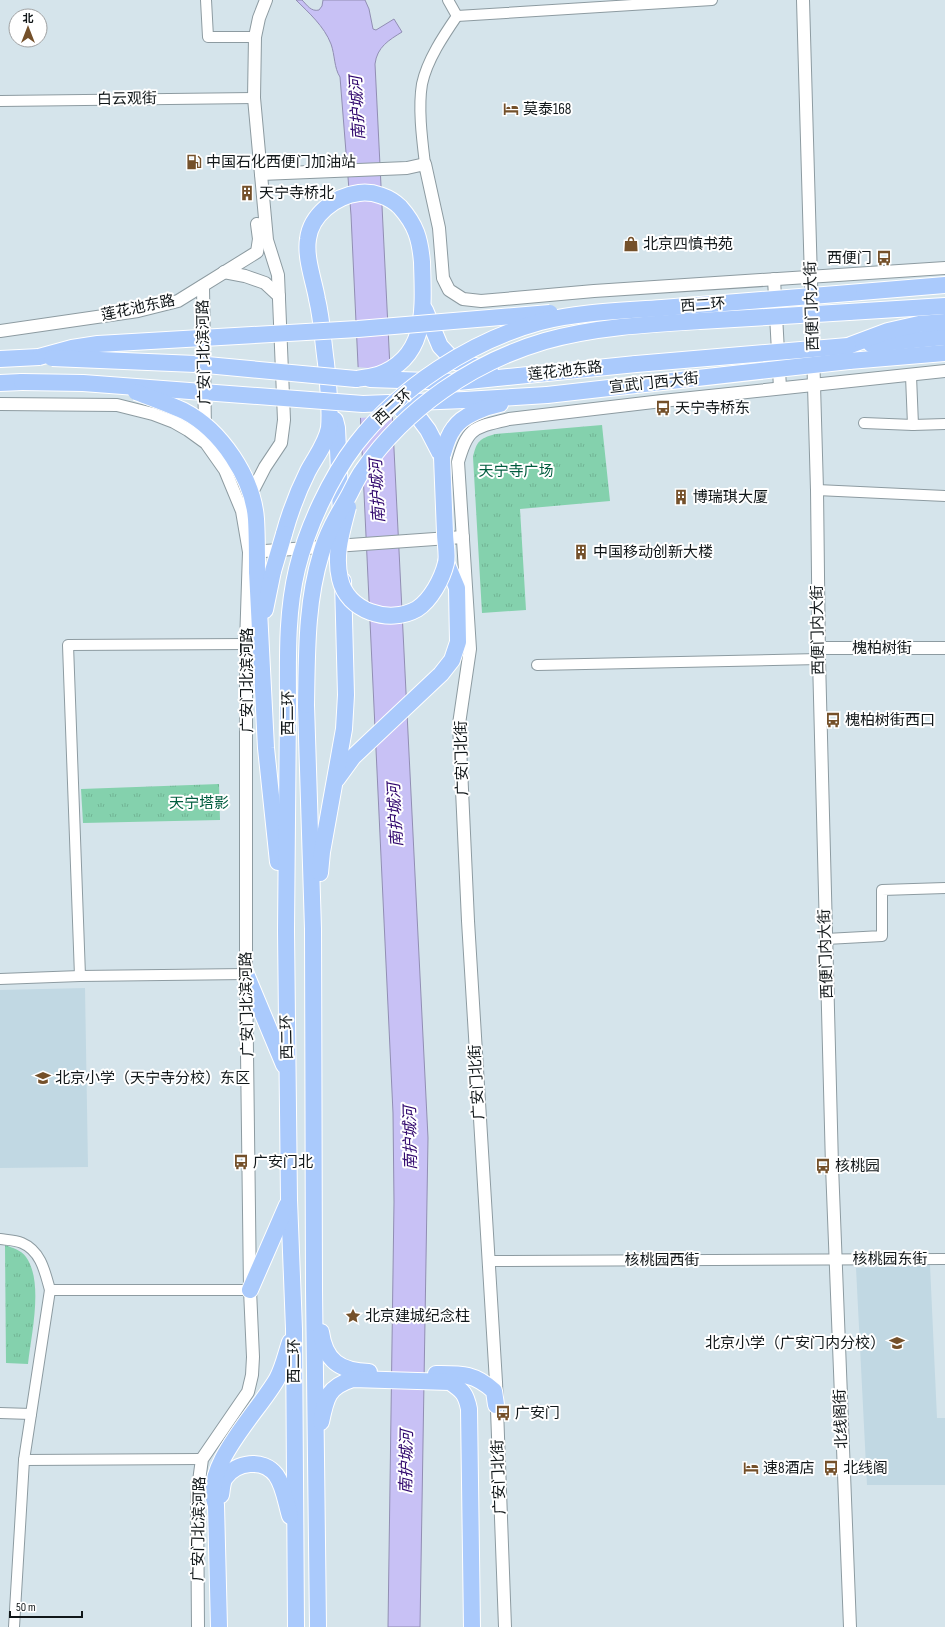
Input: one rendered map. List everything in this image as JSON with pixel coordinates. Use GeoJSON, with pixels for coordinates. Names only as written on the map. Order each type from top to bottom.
{"type":"FeatureCollection","features":[{"type":"Feature","properties":{"kind":"highway"},"geometry":{"type":"LineString","coordinates":[[260,633],[273,571],[291,510],[308,472],[326,440],[329,426],[328,387],[320,314],[308,257],[308,240],[312,225],[319,213],[332,203],[346,196],[359,192],[370,193],[388,198],[398,205],[407,215],[419,238],[427,332],[455,362],[488,369],[636,364]]}},
{"type":"Feature","properties":{"kind":"highway","name":"西二环"},"geometry":{"type":"LineString","coordinates":[[296,1627],[294,1329],[289,1200],[287,1073],[286,931],[288,634],[291,603],[297,570],[304,544],[316,514],[326,494],[355,446],[374,423],[391,406],[430,375],[458,356],[515,330],[542,322],[591,313],[945,285]]}},
{"type":"Feature","properties":{"kind":"highway","name":"西二环"},"geometry":{"type":"LineString","coordinates":[[318,1627],[314,1290],[313,929],[306,705],[307,633],[312,594],[321,554],[332,524],[362,471],[398,428],[430,400],[461,378],[497,359],[545,341],[585,332],[647,324],[945,306]]}},
{"type":"Feature","properties":{"kind":"highway"},"geometry":{"type":"LineString","coordinates":[[39,357],[72,348],[98,344],[358,329],[537,313],[591,313]]}},
{"type":"Feature","properties":{"kind":"highway"},"geometry":{"type":"LineString","coordinates":[[848,346],[900,328],[919,324],[945,322]]}},
{"type":"Feature","properties":{"kind":"highway"},"geometry":{"type":"LineString","coordinates":[[356,379],[378,375],[397,365],[406,358],[414,345],[427,332]]}},
{"type":"Feature","properties":{"kind":"highway"},"geometry":{"type":"LineString","coordinates":[[848,346],[945,337]]}},
{"type":"Feature","properties":{"kind":"highway","name":"莲花池东路"},"geometry":{"type":"LineString","coordinates":[[0,359],[39,357],[196,364],[356,379],[458,382],[636,364],[848,346]]}},
{"type":"Feature","properties":{"kind":"highway","name":"宣武门西大街"},"geometry":{"type":"LineString","coordinates":[[363,404],[547,395],[849,361],[945,353]]}},
{"type":"Feature","properties":{"kind":"highway"},"geometry":{"type":"LineString","coordinates":[[0,383],[84,383],[363,404],[395,409],[416,414],[428,430],[442,457]]}},
{"type":"Feature","properties":{"kind":"highway"},"geometry":{"type":"LineString","coordinates":[[124,386],[186,412],[214,432],[231,453],[248,484],[256,518],[257,571],[266,748],[286,931]]}},
{"type":"Feature","properties":{"kind":"highway"},"geometry":{"type":"LineString","coordinates":[[313,929],[322,852],[344,729],[346,695],[342,563],[346,542],[337,428],[328,387]]}},
{"type":"Feature","properties":{"kind":"highway"},"geometry":{"type":"LineString","coordinates":[[355,485],[338,545],[340,581],[345,593],[353,603],[365,611],[377,614],[404,614],[416,609],[426,601],[440,580],[446,562],[442,457],[448,438],[454,427],[488,406],[547,395]]}},
{"type":"Feature","properties":{"kind":"highway"},"geometry":{"type":"LineString","coordinates":[[334,782],[353,757],[440,674],[452,660],[458,642],[457,588],[446,562]]}},
{"type":"Feature","properties":{"kind":"highway"},"geometry":{"type":"LineString","coordinates":[[246,974],[287,1073]]}},
{"type":"Feature","properties":{"kind":"highway"},"geometry":{"type":"LineString","coordinates":[[250,1290],[289,1200]]}},
{"type":"Feature","properties":{"kind":"highway"},"geometry":{"type":"LineString","coordinates":[[314,1290],[321,1336],[326,1353],[332,1360],[346,1369],[374,1376]]}},
{"type":"Feature","properties":{"kind":"highway"},"geometry":{"type":"LineString","coordinates":[[219,1627],[216,1505],[213,1498],[212,1488],[215,1475],[232,1443],[277,1378],[294,1329]]}},
{"type":"Feature","properties":{"kind":"highway"},"geometry":{"type":"LineString","coordinates":[[317,1471],[318,1434],[324,1410],[330,1392],[340,1383],[353,1379],[374,1376],[475,1378],[485,1383],[494,1391],[496,1405]]}},
{"type":"Feature","properties":{"kind":"highway"},"geometry":{"type":"LineString","coordinates":[[452,1377],[467,1398],[469,1410],[479,1627]]}},
{"type":"Feature","properties":{"kind":"highway"},"geometry":{"type":"LineString","coordinates":[[216,1505],[221,1496],[224,1479],[235,1468],[245,1464],[256,1464],[267,1468],[275,1474],[283,1491],[296,1537]]}},
{"type":"Feature","properties":{"kind":"highway"},"geometry":{"type":"LineString","coordinates":[[472,1627],[474,1529]]}},
{"type":"Feature","properties":{"kind":"street"},"geometry":{"type":"LineString","coordinates":[[206,0],[208,37],[255,37]]}},
{"type":"Feature","properties":{"kind":"street"},"geometry":{"type":"LineString","coordinates":[[242,511],[265,467],[281,444],[284,420],[278,275],[267,240],[255,126],[255,37],[259,18],[266,0]]}},
{"type":"Feature","properties":{"kind":"street"},"geometry":{"type":"LineString","coordinates":[[448,0],[457,16]]}},
{"type":"Feature","properties":{"kind":"street"},"geometry":{"type":"LineString","coordinates":[[457,16],[712,0]]}},
{"type":"Feature","properties":{"kind":"street","name":"西便门内大街"},"geometry":{"type":"LineString","coordinates":[[803,0],[817,490],[818,653],[835,1260]]}},
{"type":"Feature","properties":{"kind":"street"},"geometry":{"type":"LineString","coordinates":[[457,16],[436,48],[422,84],[421,116],[425,164],[439,228],[444,278],[449,290],[463,299],[481,301],[673,286],[945,268]]}},
{"type":"Feature","properties":{"kind":"street","name":"白云观街"},"geometry":{"type":"LineString","coordinates":[[0,101],[254,98]]}},
{"type":"Feature","properties":{"kind":"street"},"geometry":{"type":"LineString","coordinates":[[261,174],[407,168],[425,164]]}},
{"type":"Feature","properties":{"kind":"street","name":"莲花池东路"},"geometry":{"type":"LineString","coordinates":[[0,331],[138,311],[178,301],[204,286],[257,252],[259,239],[256,186],[261,174]]}},
{"type":"Feature","properties":{"kind":"street"},"geometry":{"type":"LineString","coordinates":[[224,272],[245,276],[265,283],[279,296]]}},
{"type":"Feature","properties":{"kind":"street"},"geometry":{"type":"LineString","coordinates":[[774,279],[780,388]]}},
{"type":"Feature","properties":{"kind":"street","name":"广安门北滨河路"},"geometry":{"type":"LineString","coordinates":[[204,286],[206,443]]}},
{"type":"Feature","properties":{"kind":"street","name":"宣武门西大街"},"geometry":{"type":"LineString","coordinates":[[464,538],[458,462],[463,443],[471,431],[486,425],[509,419],[814,384],[911,376],[945,371]]}},
{"type":"Feature","properties":{"kind":"street"},"geometry":{"type":"LineString","coordinates":[[911,376],[913,424]]}},
{"type":"Feature","properties":{"kind":"street","name":"广安门北滨河路"},"geometry":{"type":"LineString","coordinates":[[0,404],[117,405],[153,414],[174,422],[188,430],[206,443],[225,470],[242,511],[249,552],[246,644],[246,974],[250,1290],[253,1357],[252,1375],[248,1392],[202,1459],[197,1496],[198,1627]]}},
{"type":"Feature","properties":{"kind":"street"},"geometry":{"type":"LineString","coordinates":[[864,423],[945,424]]}},
{"type":"Feature","properties":{"kind":"street"},"geometry":{"type":"LineString","coordinates":[[225,470],[244,474],[256,474],[265,467]]}},
{"type":"Feature","properties":{"kind":"street"},"geometry":{"type":"LineString","coordinates":[[817,490],[945,496]]}},
{"type":"Feature","properties":{"kind":"street"},"geometry":{"type":"LineString","coordinates":[[249,552],[346,542],[464,538]]}},
{"type":"Feature","properties":{"kind":"street","name":"广安门北街"},"geometry":{"type":"LineString","coordinates":[[464,538],[470,649],[459,724],[468,921],[496,1405],[505,1627]]}},
{"type":"Feature","properties":{"kind":"street"},"geometry":{"type":"LineString","coordinates":[[80,976],[68,645],[246,644]]}},
{"type":"Feature","properties":{"kind":"street","name":"槐柏树街"},"geometry":{"type":"LineString","coordinates":[[818,653],[945,648]]}},
{"type":"Feature","properties":{"kind":"street"},"geometry":{"type":"LineString","coordinates":[[537,665],[818,653]]}},
{"type":"Feature","properties":{"kind":"street"},"geometry":{"type":"LineString","coordinates":[[826,939],[882,936],[882,890],[945,888]]}},
{"type":"Feature","properties":{"kind":"street"},"geometry":{"type":"LineString","coordinates":[[0,979],[80,976],[246,974]]}},
{"type":"Feature","properties":{"kind":"street"},"geometry":{"type":"LineString","coordinates":[[0,1238],[21,1243],[34,1251],[45,1268],[50,1290],[24,1460],[14,1627]]}},
{"type":"Feature","properties":{"kind":"street","name":"核桃园东街"},"geometry":{"type":"LineString","coordinates":[[835,1260],[945,1259]]}},
{"type":"Feature","properties":{"kind":"street","name":"核桃园西街"},"geometry":{"type":"LineString","coordinates":[[488,1261],[835,1260]]}},
{"type":"Feature","properties":{"kind":"street","name":"北线阁街"},"geometry":{"type":"LineString","coordinates":[[835,1260],[850,1627]]}},
{"type":"Feature","properties":{"kind":"street"},"geometry":{"type":"LineString","coordinates":[[50,1290],[250,1290]]}},
{"type":"Feature","properties":{"kind":"street"},"geometry":{"type":"LineString","coordinates":[[0,1413],[31,1414]]}},
{"type":"Feature","properties":{"kind":"street"},"geometry":{"type":"LineString","coordinates":[[24,1460],[202,1459]]}},
{"type":"Feature","properties":{"kind":"shaded area","name":"北京小学（天宁寺分校）东区"},"geometry":{"type":"Polygon","coordinates":[[[85,988],[88,1167],[0,1168],[0,990],[85,988]]]}},
{"type":"Feature","properties":{"kind":"shaded area","name":"北京小学（广安门内分校）"},"geometry":{"type":"Polygon","coordinates":[[[930,1265],[937,1418],[945,1418],[945,1485],[867,1485],[856,1268],[930,1265]]]}},
{"type":"Feature","properties":{"kind":"green space","name":"天宁寺广场"},"geometry":{"type":"Polygon","coordinates":[[[602,425],[610,501],[520,509],[526,610],[482,613],[473,457],[476,447],[482,439],[495,434],[602,425]]]}},
{"type":"Feature","properties":{"kind":"green space","name":"天宁塔影"},"geometry":{"type":"Polygon","coordinates":[[[219,784],[220,820],[83,823],[81,789],[219,784]]]}},
{"type":"Feature","properties":{"kind":"green space"},"geometry":{"type":"Polygon","coordinates":[[[5,1245],[14,1248],[26,1257],[34,1280],[35,1309],[28,1364],[6,1363],[5,1245]]]}},
{"type":"Feature","properties":{"kind":"water","name":"南护城河"},"geometry":{"type":"Polygon","coordinates":[[[296,0],[302,0],[309,8],[319,10],[322,6],[323,0],[365,0],[369,9],[373,29],[376,30],[394,19],[402,32],[384,45],[378,53],[375,64],[428,1138],[420,1627],[388,1627],[394,1202],[393,1113],[351,215],[340,77],[328,37],[316,20],[296,0]]]}},
{"type":"Feature","properties":{"kind":"pier"},"geometry":{"type":"Polygon","coordinates":[[[356,367],[392,370],[394,416],[358,418],[356,367]]]}},
{"type":"Feature","properties":{"kind":"place","name":"莫泰168"},"geometry":{"type":"Point","coordinates":[511,109]}},
{"type":"Feature","properties":{"kind":"place","name":"中国石化西便门加油站"},"geometry":{"type":"Point","coordinates":[194,162]}},
{"type":"Feature","properties":{"kind":"place","name":"天宁寺桥北"},"geometry":{"type":"Point","coordinates":[247,193]}},
{"type":"Feature","properties":{"kind":"place","name":"北京四慎书苑"},"geometry":{"type":"Point","coordinates":[631,244]}},
{"type":"Feature","properties":{"kind":"place","name":"西便门"},"geometry":{"type":"Point","coordinates":[884,258]}},
{"type":"Feature","properties":{"kind":"place","name":"天宁寺桥东"},"geometry":{"type":"Point","coordinates":[663,408]}},
{"type":"Feature","properties":{"kind":"place","name":"博瑞琪大厦"},"geometry":{"type":"Point","coordinates":[681,497]}},
{"type":"Feature","properties":{"kind":"place","name":"中国移动创新大楼"},"geometry":{"type":"Point","coordinates":[581,552]}},
{"type":"Feature","properties":{"kind":"place","name":"槐柏树街西口"},"geometry":{"type":"Point","coordinates":[833,720]}},
{"type":"Feature","properties":{"kind":"place","name":"北京小学（天宁寺分校）东区"},"geometry":{"type":"Point","coordinates":[43,1078]}},
{"type":"Feature","properties":{"kind":"place","name":"广安门北"},"geometry":{"type":"Point","coordinates":[241,1162]}},
{"type":"Feature","properties":{"kind":"place","name":"核桃园"},"geometry":{"type":"Point","coordinates":[823,1166]}},
{"type":"Feature","properties":{"kind":"place","name":"北京建城纪念柱"},"geometry":{"type":"Point","coordinates":[353,1316]}},
{"type":"Feature","properties":{"kind":"place","name":"北京小学（广安门内分校）"},"geometry":{"type":"Point","coordinates":[897,1343]}},
{"type":"Feature","properties":{"kind":"place","name":"广安门"},"geometry":{"type":"Point","coordinates":[503,1413]}},
{"type":"Feature","properties":{"kind":"place","name":"速8酒店"},"geometry":{"type":"Point","coordinates":[751,1468]}},
{"type":"Feature","properties":{"kind":"place","name":"北线阁"},"geometry":{"type":"Point","coordinates":[831,1468]}}]}
